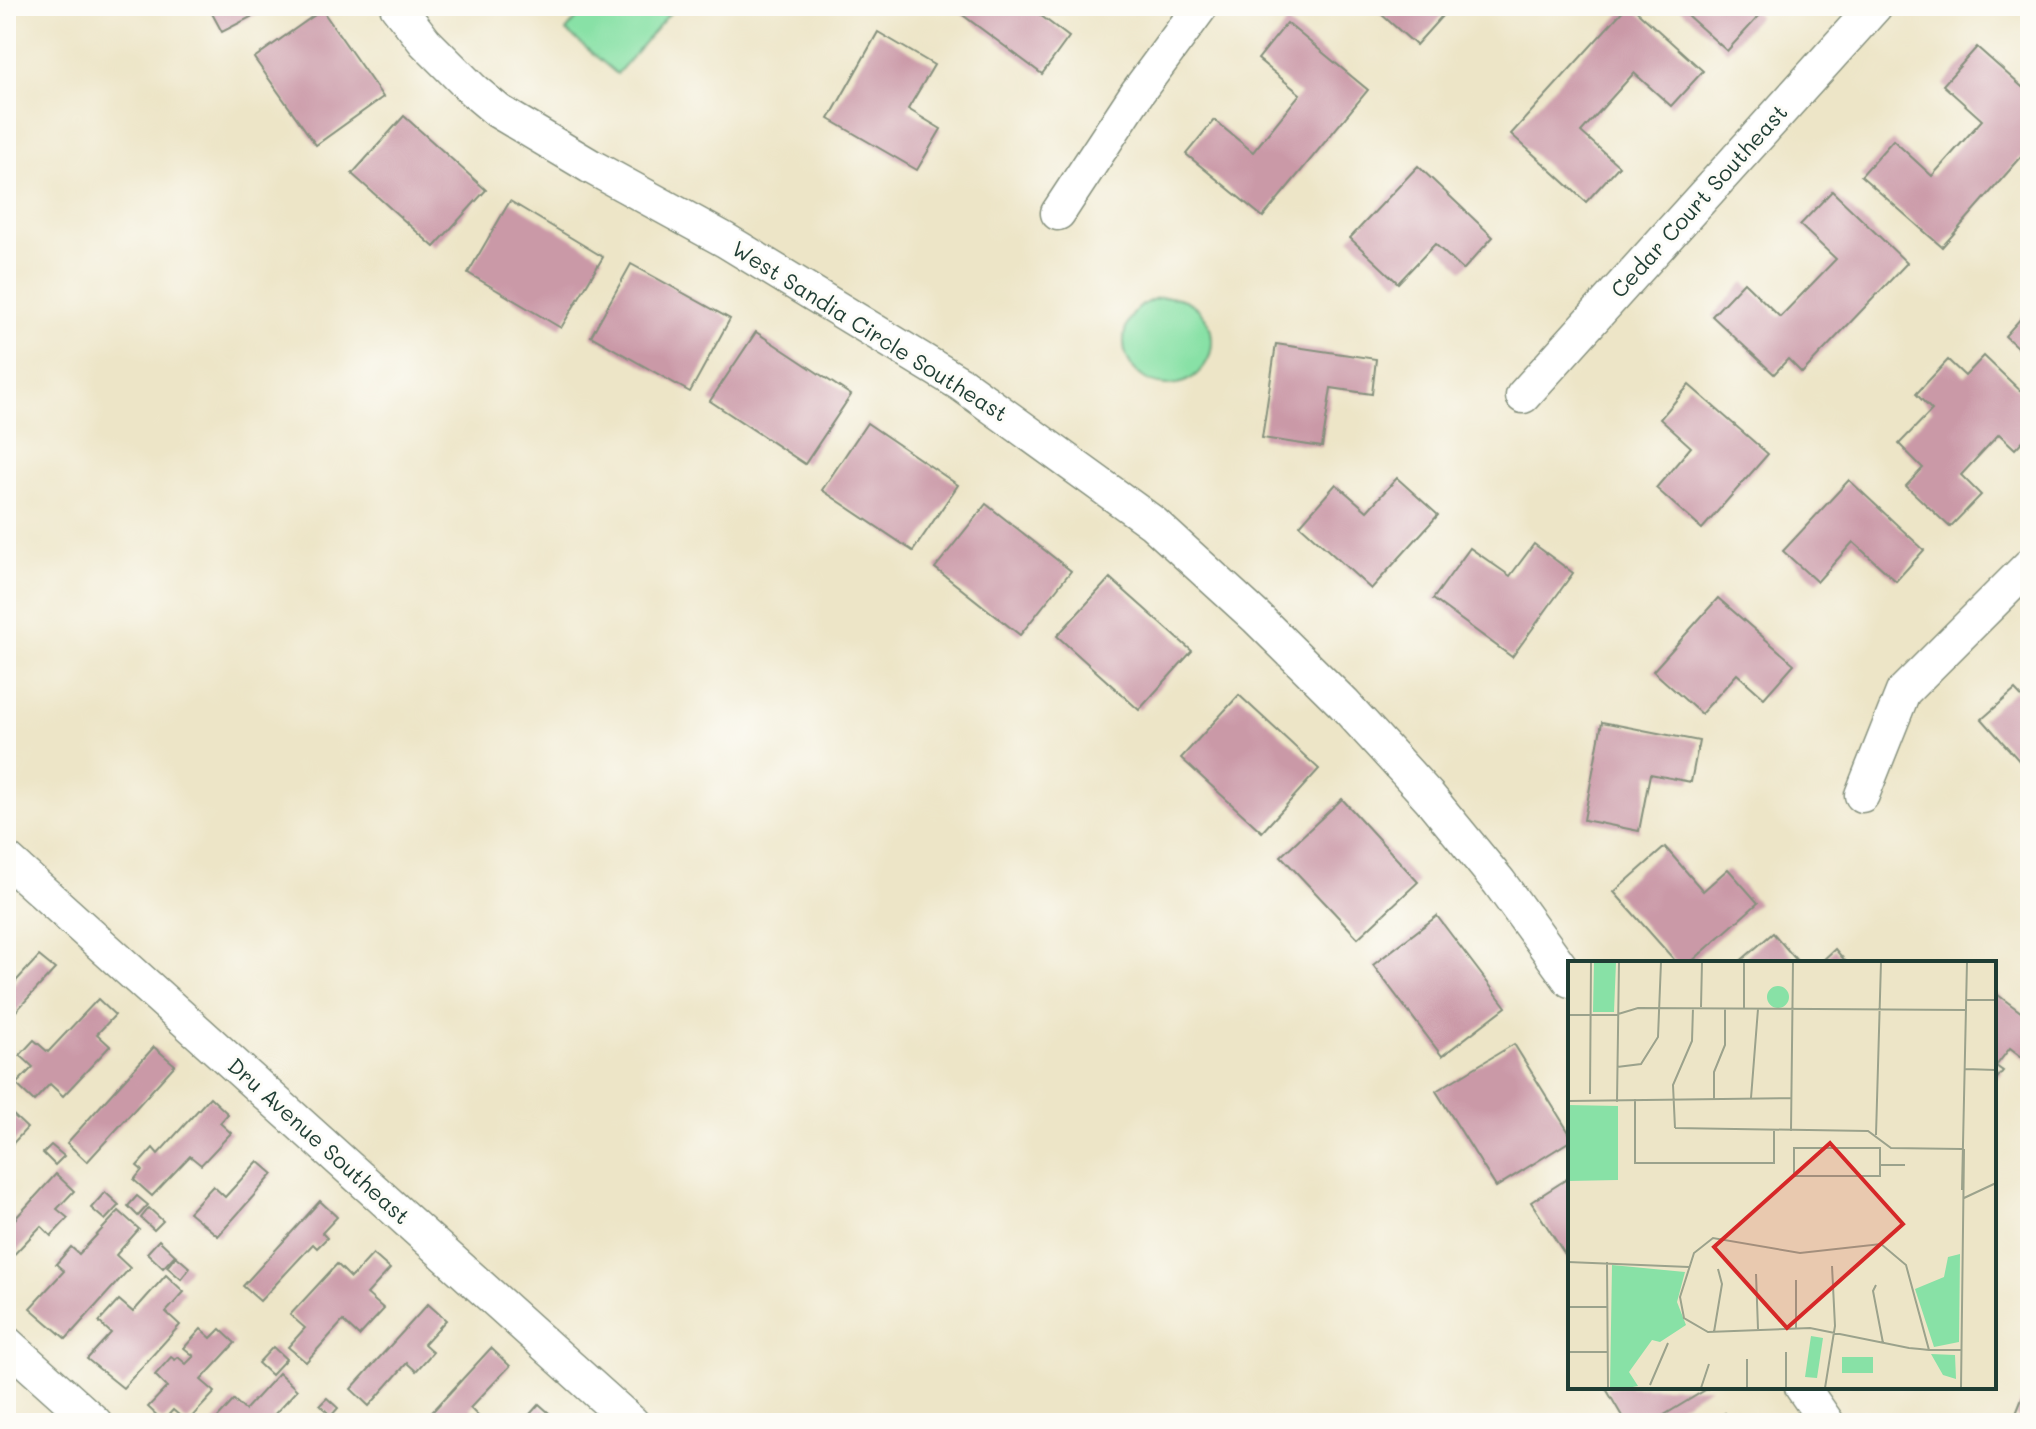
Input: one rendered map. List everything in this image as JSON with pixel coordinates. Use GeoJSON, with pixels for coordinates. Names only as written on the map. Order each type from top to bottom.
{"type":"FeatureCollection","features":[{"type":"Feature","properties":{"kind":"street","name":"West Sandia Circle Southeast"},"geometry":{"type":"LineString","coordinates":[[397,6],[425,42],[498,111],[725,240],[961,384],[1153,523],[1256,617],[1355,716],[1430,798],[1499,882],[1568,977]]}},
{"type":"Feature","properties":{"kind":"street"},"geometry":{"type":"LineString","coordinates":[[1058,213],[1137,93],[1201,6]]}},
{"type":"Feature","properties":{"kind":"street","name":"Cedar Court Southeast"},"geometry":{"type":"LineString","coordinates":[[1523,396],[1875,6]]}},
{"type":"Feature","properties":{"kind":"street"},"geometry":{"type":"LineString","coordinates":[[1862,795],[1903,692],[2030,565]]}},
{"type":"Feature","properties":{"kind":"street","name":"Dru Avenue Southeast"},"geometry":{"type":"LineString","coordinates":[[6,859],[632,1423]]}},
{"type":"Feature","properties":{"kind":"street"},"geometry":{"type":"LineString","coordinates":[[6,1343],[95,1423]]}},
{"type":"Feature","properties":{"kind":"street"},"geometry":{"type":"LineString","coordinates":[[1803,1389],[1827,1423]]}},
{"type":"Feature","properties":{"kind":"green space"},"geometry":{"type":"Polygon","coordinates":[[[587,6],[676,6],[617,74],[566,31],[587,6]]]}},
{"type":"Feature","properties":{"kind":"green space"},"geometry":{"type":"Polygon","coordinates":[[[1168,297],[1185,300],[1199,310],[1209,324],[1212,341],[1209,358],[1199,372],[1185,382],[1168,385],[1151,382],[1137,372],[1127,358],[1124,341],[1127,324],[1137,310],[1151,300],[1168,297]]]}},
{"type":"Feature","properties":{"kind":"building"},"geometry":{"type":"Polygon","coordinates":[[[208,6],[272,6],[222,32],[208,6]]]}},
{"type":"Feature","properties":{"kind":"building"},"geometry":{"type":"Polygon","coordinates":[[[959,6],[1028,6],[1069,37],[1042,74],[956,10],[959,6]]]}},
{"type":"Feature","properties":{"kind":"building"},"geometry":{"type":"Polygon","coordinates":[[[1372,6],[1451,6],[1416,45],[1372,6]]]}},
{"type":"Feature","properties":{"kind":"building"},"geometry":{"type":"Polygon","coordinates":[[[1627,6],[1631,6],[1703,71],[1671,106],[1634,73],[1581,132],[1619,166],[1586,202],[1511,134],[1627,6]]]}},
{"type":"Feature","properties":{"kind":"building"},"geometry":{"type":"Polygon","coordinates":[[[1677,6],[1748,6],[1759,16],[1727,51],[1677,6]]]}},
{"type":"Feature","properties":{"kind":"building"},"geometry":{"type":"Polygon","coordinates":[[[322,10],[383,97],[316,145],[254,58],[322,10]]]}},
{"type":"Feature","properties":{"kind":"building"},"geometry":{"type":"Polygon","coordinates":[[[1287,23],[1368,90],[1263,217],[1186,154],[1214,120],[1253,152],[1300,94],[1258,59],[1287,23]]]}},
{"type":"Feature","properties":{"kind":"building"},"geometry":{"type":"Polygon","coordinates":[[[878,32],[934,65],[908,109],[941,129],[917,170],[829,119],[878,32]]]}},
{"type":"Feature","properties":{"kind":"building"},"geometry":{"type":"Polygon","coordinates":[[[1977,47],[2030,94],[2030,147],[1942,247],[1861,176],[1893,140],[1932,176],[1982,120],[1943,85],[1977,47]]]}},
{"type":"Feature","properties":{"kind":"building"},"geometry":{"type":"Polygon","coordinates":[[[404,116],[486,190],[434,247],[352,174],[404,116]]]}},
{"type":"Feature","properties":{"kind":"building"},"geometry":{"type":"Polygon","coordinates":[[[1418,166],[1493,237],[1463,270],[1435,244],[1398,283],[1350,238],[1418,166]]]}},
{"type":"Feature","properties":{"kind":"building"},"geometry":{"type":"Polygon","coordinates":[[[1832,191],[1907,263],[1802,373],[1788,359],[1774,374],[1712,316],[1744,282],[1780,317],[1836,259],[1800,225],[1832,191]]]}},
{"type":"Feature","properties":{"kind":"building"},"geometry":{"type":"Polygon","coordinates":[[[510,201],[603,257],[561,328],[468,273],[510,201]]]}},
{"type":"Feature","properties":{"kind":"building"},"geometry":{"type":"Polygon","coordinates":[[[631,264],[730,319],[690,392],[591,336],[631,264]]]}},
{"type":"Feature","properties":{"kind":"building"},"geometry":{"type":"Polygon","coordinates":[[[2030,308],[2030,359],[2005,336],[2030,308]]]}},
{"type":"Feature","properties":{"kind":"building"},"geometry":{"type":"Polygon","coordinates":[[[756,332],[851,395],[805,464],[710,401],[756,332]]]}},
{"type":"Feature","properties":{"kind":"building"},"geometry":{"type":"Polygon","coordinates":[[[1276,344],[1376,359],[1372,394],[1331,388],[1322,447],[1262,438],[1276,344]]]}},
{"type":"Feature","properties":{"kind":"building"},"geometry":{"type":"Polygon","coordinates":[[[1984,356],[2030,400],[2030,433],[2015,449],[1999,434],[1961,475],[1981,495],[1950,527],[1906,486],[1923,468],[1899,444],[1932,410],[1916,394],[1948,360],[1965,376],[1984,356]]]}},
{"type":"Feature","properties":{"kind":"building"},"geometry":{"type":"Polygon","coordinates":[[[1689,385],[1768,454],[1702,529],[1656,488],[1691,447],[1660,419],[1689,385]]]}},
{"type":"Feature","properties":{"kind":"building"},"geometry":{"type":"Polygon","coordinates":[[[867,423],[958,485],[913,551],[822,490],[867,423]]]}},
{"type":"Feature","properties":{"kind":"building"},"geometry":{"type":"Polygon","coordinates":[[[1397,478],[1438,515],[1371,589],[1300,525],[1336,484],[1367,511],[1397,478]]]}},
{"type":"Feature","properties":{"kind":"building"},"geometry":{"type":"Polygon","coordinates":[[[1849,480],[1924,550],[1896,581],[1853,542],[1817,582],[1783,551],[1849,480]]]}},
{"type":"Feature","properties":{"kind":"building"},"geometry":{"type":"Polygon","coordinates":[[[986,504],[1071,571],[1020,635],[935,568],[986,504]]]}},
{"type":"Feature","properties":{"kind":"building"},"geometry":{"type":"Polygon","coordinates":[[[1534,544],[1573,573],[1512,657],[1433,599],[1470,548],[1510,576],[1534,544]]]}},
{"type":"Feature","properties":{"kind":"building"},"geometry":{"type":"Polygon","coordinates":[[[1110,578],[1192,651],[1139,710],[1057,636],[1110,578]]]}},
{"type":"Feature","properties":{"kind":"building"},"geometry":{"type":"Polygon","coordinates":[[[1718,598],[1794,664],[1764,698],[1737,674],[1701,714],[1653,671],[1718,598]]]}},
{"type":"Feature","properties":{"kind":"building"},"geometry":{"type":"Polygon","coordinates":[[[2015,690],[2030,706],[2030,773],[1982,719],[2015,690]]]}},
{"type":"Feature","properties":{"kind":"building"},"geometry":{"type":"Polygon","coordinates":[[[1239,695],[1319,769],[1262,832],[1181,758],[1239,695]]]}},
{"type":"Feature","properties":{"kind":"building"},"geometry":{"type":"Polygon","coordinates":[[[1602,722],[1699,741],[1691,782],[1650,774],[1639,831],[1584,820],[1602,722]]]}},
{"type":"Feature","properties":{"kind":"building"},"geometry":{"type":"Polygon","coordinates":[[[1342,799],[1418,882],[1358,938],[1281,856],[1342,799]]]}},
{"type":"Feature","properties":{"kind":"building"},"geometry":{"type":"Polygon","coordinates":[[[1665,847],[1703,891],[1728,869],[1758,903],[1692,961],[1675,961],[1614,892],[1665,847]]]}},
{"type":"Feature","properties":{"kind":"building"},"geometry":{"type":"Polygon","coordinates":[[[1437,916],[1506,1007],[1442,1056],[1373,965],[1437,916]]]}},
{"type":"Feature","properties":{"kind":"building"},"geometry":{"type":"Polygon","coordinates":[[[1773,933],[1797,961],[1740,961],[1773,933]]]}},
{"type":"Feature","properties":{"kind":"building"},"geometry":{"type":"Polygon","coordinates":[[[1835,949],[1845,961],[1822,961],[1835,949]]]}},
{"type":"Feature","properties":{"kind":"building"},"geometry":{"type":"Polygon","coordinates":[[[39,956],[55,969],[6,1022],[6,992],[39,956]]]}},
{"type":"Feature","properties":{"kind":"building"},"geometry":{"type":"Polygon","coordinates":[[[1996,994],[2030,1019],[2030,1063],[2010,1048],[1996,1066],[1996,994]]]}},
{"type":"Feature","properties":{"kind":"building"},"geometry":{"type":"Polygon","coordinates":[[[98,999],[115,1015],[97,1034],[110,1046],[63,1096],[50,1084],[34,1101],[16,1084],[33,1067],[20,1055],[34,1040],[48,1052],[98,999]]]}},
{"type":"Feature","properties":{"kind":"building"},"geometry":{"type":"Polygon","coordinates":[[[1514,1044],[1568,1131],[1568,1142],[1496,1187],[1436,1091],[1514,1044]]]}},
{"type":"Feature","properties":{"kind":"building"},"geometry":{"type":"Polygon","coordinates":[[[154,1047],[175,1065],[87,1162],[67,1143],[154,1047]]]}},
{"type":"Feature","properties":{"kind":"building"},"geometry":{"type":"Polygon","coordinates":[[[1996,1066],[2003,1071],[1996,1080],[1996,1066]]]}},
{"type":"Feature","properties":{"kind":"building"},"geometry":{"type":"Polygon","coordinates":[[[210,1097],[228,1114],[220,1123],[231,1133],[201,1165],[190,1156],[152,1196],[134,1180],[142,1170],[137,1166],[153,1148],[158,1154],[210,1097]]]}},
{"type":"Feature","properties":{"kind":"building"},"geometry":{"type":"Polygon","coordinates":[[[9,1111],[27,1128],[6,1151],[6,1114],[9,1111]]]}},
{"type":"Feature","properties":{"kind":"building"},"geometry":{"type":"Polygon","coordinates":[[[51,1145],[64,1156],[55,1165],[43,1153],[51,1145]]]}},
{"type":"Feature","properties":{"kind":"building"},"geometry":{"type":"Polygon","coordinates":[[[258,1161],[273,1174],[218,1236],[189,1212],[213,1186],[225,1197],[258,1161]]]}},
{"type":"Feature","properties":{"kind":"building"},"geometry":{"type":"Polygon","coordinates":[[[56,1174],[74,1191],[57,1209],[68,1218],[51,1236],[41,1226],[6,1263],[6,1213],[14,1220],[56,1174]]]}},
{"type":"Feature","properties":{"kind":"building"},"geometry":{"type":"Polygon","coordinates":[[[1568,1178],[1568,1259],[1531,1202],[1568,1178]]]}},
{"type":"Feature","properties":{"kind":"building"},"geometry":{"type":"Polygon","coordinates":[[[105,1192],[119,1205],[105,1220],[91,1208],[105,1192]]]}},
{"type":"Feature","properties":{"kind":"building"},"geometry":{"type":"Polygon","coordinates":[[[137,1196],[148,1205],[138,1216],[128,1206],[137,1196]]]}},
{"type":"Feature","properties":{"kind":"building"},"geometry":{"type":"Polygon","coordinates":[[[320,1201],[337,1217],[322,1233],[327,1238],[317,1248],[313,1244],[260,1301],[243,1286],[320,1201]]]}},
{"type":"Feature","properties":{"kind":"building"},"geometry":{"type":"Polygon","coordinates":[[[149,1208],[163,1221],[154,1230],[141,1218],[149,1208]]]}},
{"type":"Feature","properties":{"kind":"building"},"geometry":{"type":"Polygon","coordinates":[[[119,1211],[139,1229],[116,1255],[130,1268],[66,1339],[30,1308],[64,1271],[56,1264],[71,1247],[79,1254],[119,1211]]]}},
{"type":"Feature","properties":{"kind":"building"},"geometry":{"type":"Polygon","coordinates":[[[159,1240],[175,1255],[163,1268],[147,1253],[159,1240]]]}},
{"type":"Feature","properties":{"kind":"building"},"geometry":{"type":"Polygon","coordinates":[[[373,1254],[390,1269],[367,1294],[384,1309],[359,1336],[343,1321],[306,1362],[288,1347],[305,1328],[290,1315],[337,1264],[351,1278],[373,1254]]]}},
{"type":"Feature","properties":{"kind":"building"},"geometry":{"type":"Polygon","coordinates":[[[176,1256],[190,1268],[181,1279],[167,1267],[176,1256]]]}},
{"type":"Feature","properties":{"kind":"building"},"geometry":{"type":"Polygon","coordinates":[[[166,1275],[184,1292],[166,1312],[180,1325],[123,1388],[87,1359],[111,1333],[99,1322],[119,1300],[133,1312],[166,1275]]]}},
{"type":"Feature","properties":{"kind":"building"},"geometry":{"type":"Polygon","coordinates":[[[428,1304],[446,1320],[424,1344],[433,1352],[416,1371],[407,1363],[369,1406],[351,1389],[428,1304]]]}},
{"type":"Feature","properties":{"kind":"building"},"geometry":{"type":"Polygon","coordinates":[[[201,1329],[211,1338],[220,1329],[235,1343],[201,1380],[215,1392],[187,1422],[173,1410],[163,1421],[148,1407],[167,1387],[155,1375],[171,1357],[175,1360],[178,1357],[186,1364],[194,1356],[184,1348],[201,1329]]]}},
{"type":"Feature","properties":{"kind":"building"},"geometry":{"type":"Polygon","coordinates":[[[273,1347],[286,1359],[271,1375],[258,1363],[273,1347]]]}},
{"type":"Feature","properties":{"kind":"building"},"geometry":{"type":"Polygon","coordinates":[[[491,1348],[510,1366],[470,1408],[482,1420],[479,1423],[422,1423],[491,1348]]]}},
{"type":"Feature","properties":{"kind":"building"},"geometry":{"type":"Polygon","coordinates":[[[279,1373],[297,1390],[272,1417],[279,1423],[213,1423],[234,1400],[245,1410],[279,1373]]]}},
{"type":"Feature","properties":{"kind":"building"},"geometry":{"type":"Polygon","coordinates":[[[2030,1379],[2030,1423],[2015,1416],[2030,1379]]]}},
{"type":"Feature","properties":{"kind":"building"},"geometry":{"type":"Polygon","coordinates":[[[1606,1389],[1707,1389],[1651,1423],[1626,1423],[1606,1389]]]}},
{"type":"Feature","properties":{"kind":"building"},"geometry":{"type":"Polygon","coordinates":[[[327,1398],[338,1408],[331,1416],[320,1405],[327,1398]]]}},
{"type":"Feature","properties":{"kind":"building"},"geometry":{"type":"Polygon","coordinates":[[[539,1404],[558,1421],[522,1423],[539,1404]]]}},
{"type":"Feature","properties":{"kind":"building"},"geometry":{"type":"Polygon","coordinates":[[[1725,1413],[1733,1423],[1712,1423],[1725,1413]]]}}]}
